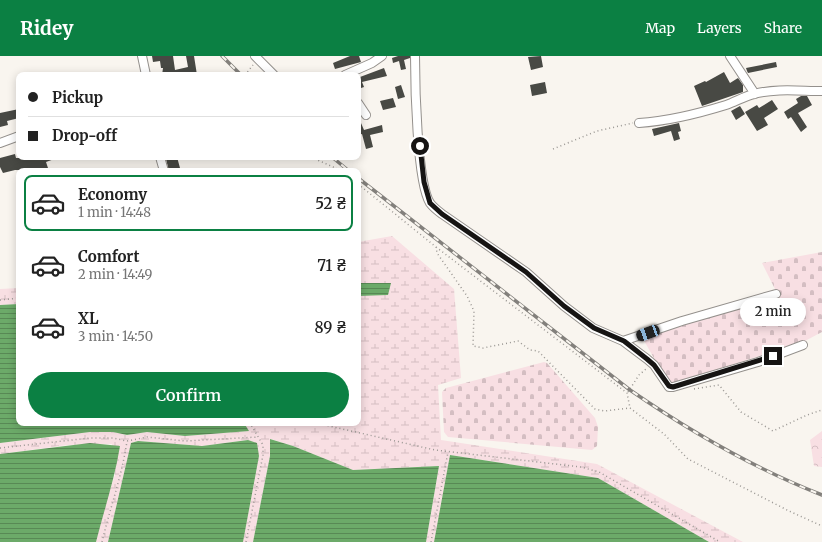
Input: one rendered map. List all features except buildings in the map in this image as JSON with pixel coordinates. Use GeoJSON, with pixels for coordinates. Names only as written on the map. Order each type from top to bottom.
{"type":"FeatureCollection","features":[{"type":"Feature","properties":{"kind":"street"},"geometry":{"type":"LineString","coordinates":[[142,56],[145,72]]}},
{"type":"Feature","properties":{"kind":"street"},"geometry":{"type":"LineString","coordinates":[[352,72],[372,63],[382,56]]}},
{"type":"Feature","properties":{"kind":"street"},"geometry":{"type":"LineString","coordinates":[[415,56],[418,134],[424,182],[430,203],[453,222],[526,272],[564,306],[588,323],[624,341],[652,363],[669,386],[682,384],[758,362],[803,345]]}},
{"type":"Feature","properties":{"kind":"street"},"geometry":{"type":"LineString","coordinates":[[730,56],[755,94]]}},
{"type":"Feature","properties":{"kind":"street"},"geometry":{"type":"LineString","coordinates":[[255,59],[270,72]]}},
{"type":"Feature","properties":{"kind":"street"},"geometry":{"type":"LineString","coordinates":[[639,123],[664,121],[682,117],[755,94],[779,91],[822,91]]}},
{"type":"Feature","properties":{"kind":"street"},"geometry":{"type":"LineString","coordinates":[[361,108],[366,115]]}},
{"type":"Feature","properties":{"kind":"street"},"geometry":{"type":"LineString","coordinates":[[0,143],[16,137]]}},
{"type":"Feature","properties":{"kind":"street"},"geometry":{"type":"LineString","coordinates":[[624,341],[682,321],[776,294]]}},
{"type":"Feature","properties":{"kind":"path"},"geometry":{"type":"LineString","coordinates":[[247,72],[255,59]]}},
{"type":"Feature","properties":{"kind":"path"},"geometry":{"type":"LineString","coordinates":[[553,148],[597,131],[639,123]]}},
{"type":"Feature","properties":{"kind":"path"},"geometry":{"type":"LineString","coordinates":[[318,160],[335,168]]}},
{"type":"Feature","properties":{"kind":"path"},"geometry":{"type":"LineString","coordinates":[[361,186],[436,247],[627,393],[630,408],[664,434],[688,459],[789,511],[822,526]]}},
{"type":"Feature","properties":{"kind":"path"},"geometry":{"type":"LineString","coordinates":[[436,247],[441,259],[467,296],[474,311],[473,346],[483,348],[518,342],[530,350],[538,351],[595,409],[604,411],[630,408]]}},
{"type":"Feature","properties":{"kind":"path"},"geometry":{"type":"LineString","coordinates":[[0,300],[16,298]]}},
{"type":"Feature","properties":{"kind":"path"},"geometry":{"type":"LineString","coordinates":[[627,393],[638,375],[652,363]]}},
{"type":"Feature","properties":{"kind":"path"},"geometry":{"type":"LineString","coordinates":[[682,384],[691,390],[719,385],[741,412],[773,431],[807,415],[822,410]]}},
{"type":"Feature","properties":{"kind":"path"},"geometry":{"type":"LineString","coordinates":[[246,542],[263,455],[262,445],[252,426]]}},
{"type":"Feature","properties":{"kind":"path"},"geometry":{"type":"LineString","coordinates":[[329,426],[435,450],[581,467],[599,472],[720,542]]}},
{"type":"Feature","properties":{"kind":"path"},"geometry":{"type":"LineString","coordinates":[[0,448],[90,438],[113,438],[127,441],[147,437],[185,441],[258,436]]}},
{"type":"Feature","properties":{"kind":"path"},"geometry":{"type":"LineString","coordinates":[[102,542],[110,507],[121,477],[127,441]]}},
{"type":"Feature","properties":{"kind":"path"},"geometry":{"type":"LineString","coordinates":[[431,542],[448,451]]}},
{"type":"Feature","properties":{"kind":"green space"},"geometry":{"type":"Polygon","coordinates":[[[392,236],[454,289],[461,378],[438,385],[441,440],[597,464],[743,542],[709,542],[598,478],[450,455],[434,542],[426,542],[439,466],[353,470],[293,446],[271,439],[270,456],[253,542],[243,542],[259,456],[248,440],[202,446],[138,441],[131,443],[108,542],[96,542],[104,506],[115,475],[112,444],[68,445],[0,454],[0,443],[90,432],[113,432],[127,435],[147,432],[185,436],[248,431],[246,426],[361,426],[361,241],[392,236]]]}},
{"type":"Feature","properties":{"kind":"green space"},"geometry":{"type":"Polygon","coordinates":[[[822,252],[822,332],[803,342],[669,385],[642,337],[778,295],[762,263],[822,252]]]}},
{"type":"Feature","properties":{"kind":"green space"},"geometry":{"type":"Polygon","coordinates":[[[16,288],[16,304],[0,305],[0,289],[16,288]]]}},
{"type":"Feature","properties":{"kind":"green space"},"geometry":{"type":"Polygon","coordinates":[[[544,362],[547,363],[595,418],[598,427],[597,446],[592,450],[448,437],[444,432],[442,392],[446,388],[544,362]]]}},
{"type":"Feature","properties":{"kind":"green space"},"geometry":{"type":"Polygon","coordinates":[[[822,431],[822,467],[814,466],[810,440],[822,431]]]}},
{"type":"Feature","properties":{"kind":"shaded area"},"geometry":{"type":"Polygon","coordinates":[[[361,283],[391,283],[388,295],[361,296],[361,283]]]}},
{"type":"Feature","properties":{"kind":"shaded area"},"geometry":{"type":"Polygon","coordinates":[[[16,304],[16,426],[246,426],[249,431],[185,436],[147,432],[127,435],[113,432],[90,432],[0,443],[0,305],[16,304]]]}},
{"type":"Feature","properties":{"kind":"shaded area"},"geometry":{"type":"Polygon","coordinates":[[[270,439],[293,446],[353,470],[439,466],[426,542],[253,542],[270,456],[270,439]]]}},
{"type":"Feature","properties":{"kind":"shaded area"},"geometry":{"type":"Polygon","coordinates":[[[248,440],[257,443],[259,456],[243,542],[108,542],[131,443],[138,441],[202,446],[248,440]]]}},
{"type":"Feature","properties":{"kind":"shaded area"},"geometry":{"type":"Polygon","coordinates":[[[90,443],[120,446],[96,542],[0,542],[0,454],[90,443]]]}},
{"type":"Feature","properties":{"kind":"shaded area"},"geometry":{"type":"Polygon","coordinates":[[[450,455],[598,478],[709,542],[434,542],[450,455]]]}},
{"type":"Feature","properties":{"kind":"railway"},"geometry":{"type":"LineString","coordinates":[[222,56],[238,72]]}},
{"type":"Feature","properties":{"kind":"railway"},"geometry":{"type":"LineString","coordinates":[[336,160],[345,168]]}},
{"type":"Feature","properties":{"kind":"railway"},"geometry":{"type":"LineString","coordinates":[[361,180],[630,390],[699,435],[771,473],[822,495]]}},
{"type":"Feature","properties":{"kind":"route"},"geometry":{"type":"LineString","coordinates":[[420,146],[424,182],[430,203],[442,214],[483,244],[526,272],[574,314],[594,328],[624,341],[654,365],[667,385],[673,387],[758,362],[773,356]]}}]}
